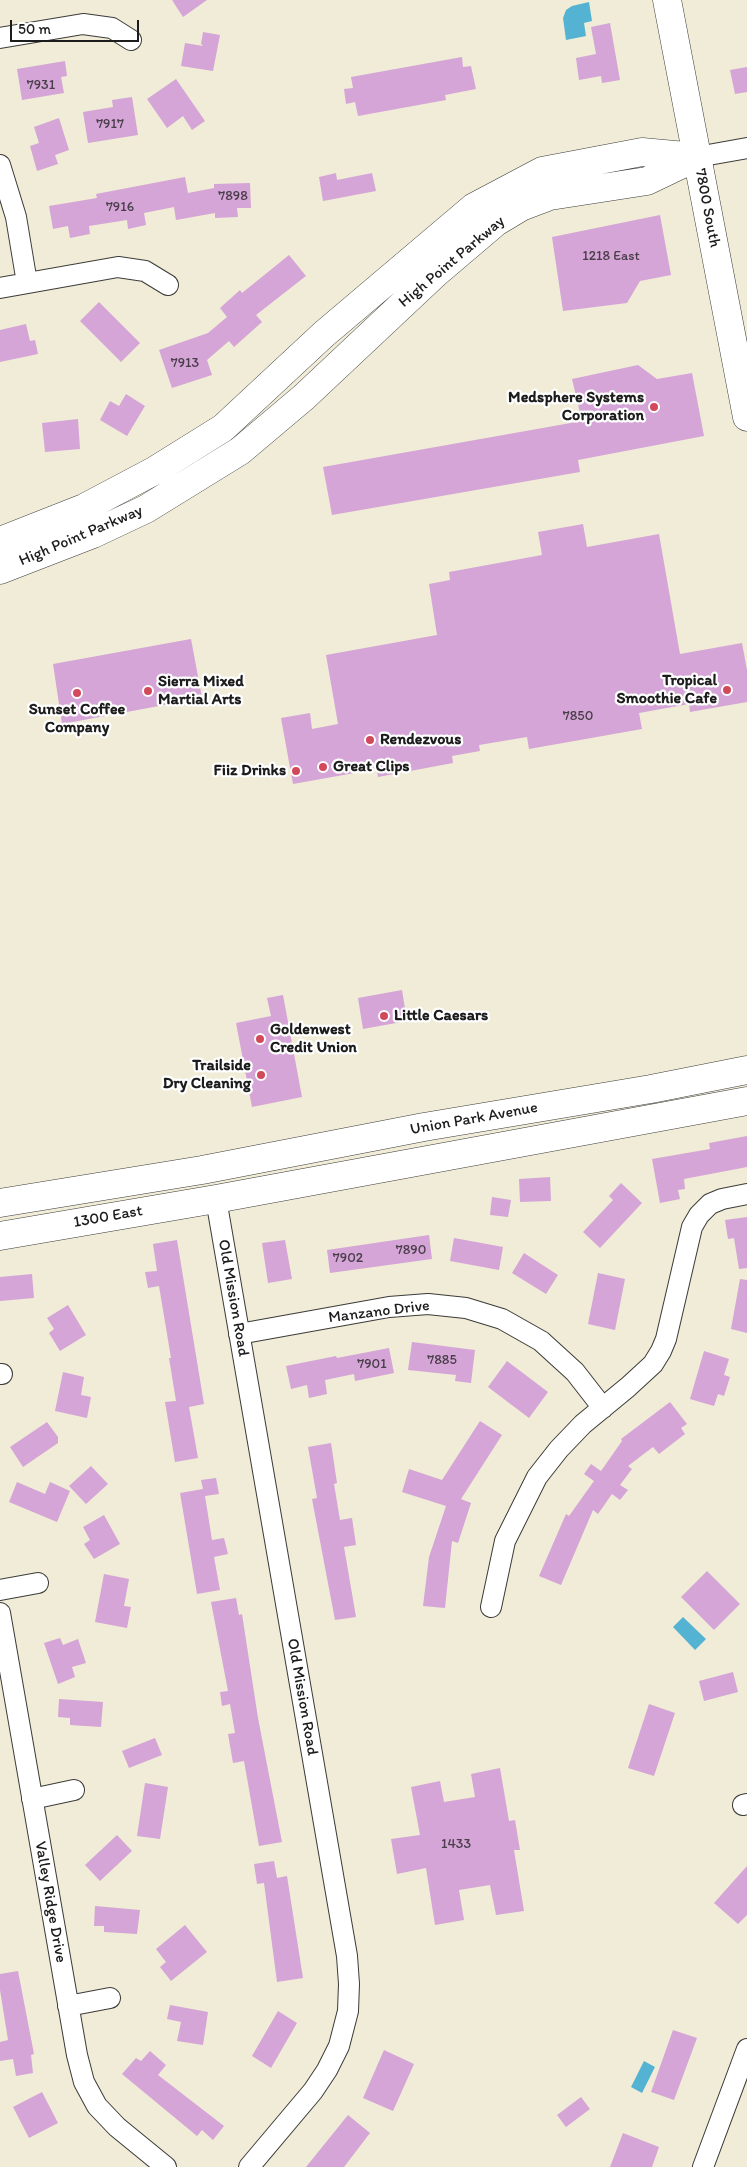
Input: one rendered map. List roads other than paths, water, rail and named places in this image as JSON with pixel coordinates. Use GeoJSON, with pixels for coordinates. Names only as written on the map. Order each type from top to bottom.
{"type":"FeatureCollection","features":[{"type":"Feature","properties":{"kind":"main road","name":"7800 South"},"geometry":{"type":"LineString","coordinates":[[667,0],[747,417]]}},
{"type":"Feature","properties":{"kind":"main road","name":"High Point Parkway"},"geometry":{"type":"LineString","coordinates":[[0,541],[84,508],[154,471],[223,428],[324,334],[474,207],[542,171],[642,152],[697,157]]}},
{"type":"Feature","properties":{"kind":"main road","name":"High Point Parkway"},"geometry":{"type":"LineString","coordinates":[[0,570],[93,534],[146,509],[240,451],[304,397],[436,273],[496,222],[521,207],[550,196],[647,181],[697,157]]}},
{"type":"Feature","properties":{"kind":"main road","name":"Union Park Avenue"},"geometry":{"type":"LineString","coordinates":[[202,1170],[424,1127],[651,1089],[747,1070]]}},
{"type":"Feature","properties":{"kind":"main road","name":"Union Park Avenue"},"geometry":{"type":"LineString","coordinates":[[216,1199],[747,1101]]}},
{"type":"Feature","properties":{"kind":"main road","name":"1300 East"},"geometry":{"type":"LineString","coordinates":[[0,1203],[202,1170]]}},
{"type":"Feature","properties":{"kind":"main road","name":"1300 East"},"geometry":{"type":"LineString","coordinates":[[0,1236],[216,1199]]}},
{"type":"Feature","properties":{"kind":"street"},"geometry":{"type":"LineString","coordinates":[[0,38],[83,24],[112,28],[131,40]]}},
{"type":"Feature","properties":{"kind":"street"},"geometry":{"type":"LineString","coordinates":[[697,157],[747,148]]}},
{"type":"Feature","properties":{"kind":"street"},"geometry":{"type":"LineString","coordinates":[[0,165],[16,217],[28,283]]}},
{"type":"Feature","properties":{"kind":"street"},"geometry":{"type":"LineString","coordinates":[[0,288],[118,267],[145,271],[168,285]]}},
{"type":"Feature","properties":{"kind":"street"},"geometry":{"type":"LineString","coordinates":[[491,1607],[505,1541],[537,1477],[583,1424],[653,1364],[661,1352],[666,1339],[692,1227],[699,1215],[710,1204],[722,1198],[747,1194]]}},
{"type":"Feature","properties":{"kind":"street","name":"Old Mission Road"},"geometry":{"type":"LineString","coordinates":[[216,1199],[347,1956],[349,1984],[348,2012],[338,2046],[327,2070],[313,2091],[249,2167]]}},
{"type":"Feature","properties":{"kind":"street","name":"Manzano Drive"},"geometry":{"type":"LineString","coordinates":[[239,1334],[389,1307],[428,1304],[466,1308],[502,1319],[541,1341],[575,1372],[603,1408]]}},
{"type":"Feature","properties":{"kind":"street"},"geometry":{"type":"LineString","coordinates":[[0,1590],[38,1583]]}},
{"type":"Feature","properties":{"kind":"street","name":"Valley Ridge Drive"},"geometry":{"type":"LineString","coordinates":[[0,1613],[68,2006],[84,2082],[97,2106],[117,2127],[166,2167]]}},
{"type":"Feature","properties":{"kind":"street"},"geometry":{"type":"LineString","coordinates":[[32,1799],[74,1790]]}},
{"type":"Feature","properties":{"kind":"street"},"geometry":{"type":"LineString","coordinates":[[68,2006],[110,1998]]}},
{"type":"Feature","properties":{"kind":"street"},"geometry":{"type":"LineString","coordinates":[[703,2167],[747,2049]]}},
{"type":"Feature","properties":{"kind":"water"},"geometry":{"type":"Polygon","coordinates":[[[589,2],[592,21],[584,23],[586,36],[566,40],[563,18],[566,10],[572,6],[589,2]]]}},
{"type":"Feature","properties":{"kind":"water"},"geometry":{"type":"Polygon","coordinates":[[[683,1617],[706,1639],[695,1650],[673,1627],[683,1617]]]}},
{"type":"Feature","properties":{"kind":"water"},"geometry":{"type":"Polygon","coordinates":[[[644,2061],[655,2067],[642,2093],[631,2087],[644,2061]]]}},
{"type":"Feature","properties":{"kind":"place","name":"Medsphere Systems Corporation"},"geometry":{"type":"Point","coordinates":[654,407]}},
{"type":"Feature","properties":{"kind":"place","name":"Tropical Smoothie Cafe"},"geometry":{"type":"Point","coordinates":[727,690]}},
{"type":"Feature","properties":{"kind":"place","name":"Sierra Mixed Martial Arts"},"geometry":{"type":"Point","coordinates":[148,691]}},
{"type":"Feature","properties":{"kind":"place","name":"Sunset Coffee Company"},"geometry":{"type":"Point","coordinates":[77,693]}},
{"type":"Feature","properties":{"kind":"place","name":"Rendezvous"},"geometry":{"type":"Point","coordinates":[370,740]}},
{"type":"Feature","properties":{"kind":"place","name":"Great Clips"},"geometry":{"type":"Point","coordinates":[323,767]}},
{"type":"Feature","properties":{"kind":"place","name":"Fiiz Drinks"},"geometry":{"type":"Point","coordinates":[296,771]}},
{"type":"Feature","properties":{"kind":"place","name":"Little Caesars"},"geometry":{"type":"Point","coordinates":[384,1016]}},
{"type":"Feature","properties":{"kind":"place","name":"Goldenwest Credit Union"},"geometry":{"type":"Point","coordinates":[260,1039]}},
{"type":"Feature","properties":{"kind":"place","name":"Trailside Dry Cleaning"},"geometry":{"type":"Point","coordinates":[261,1075]}}]}
